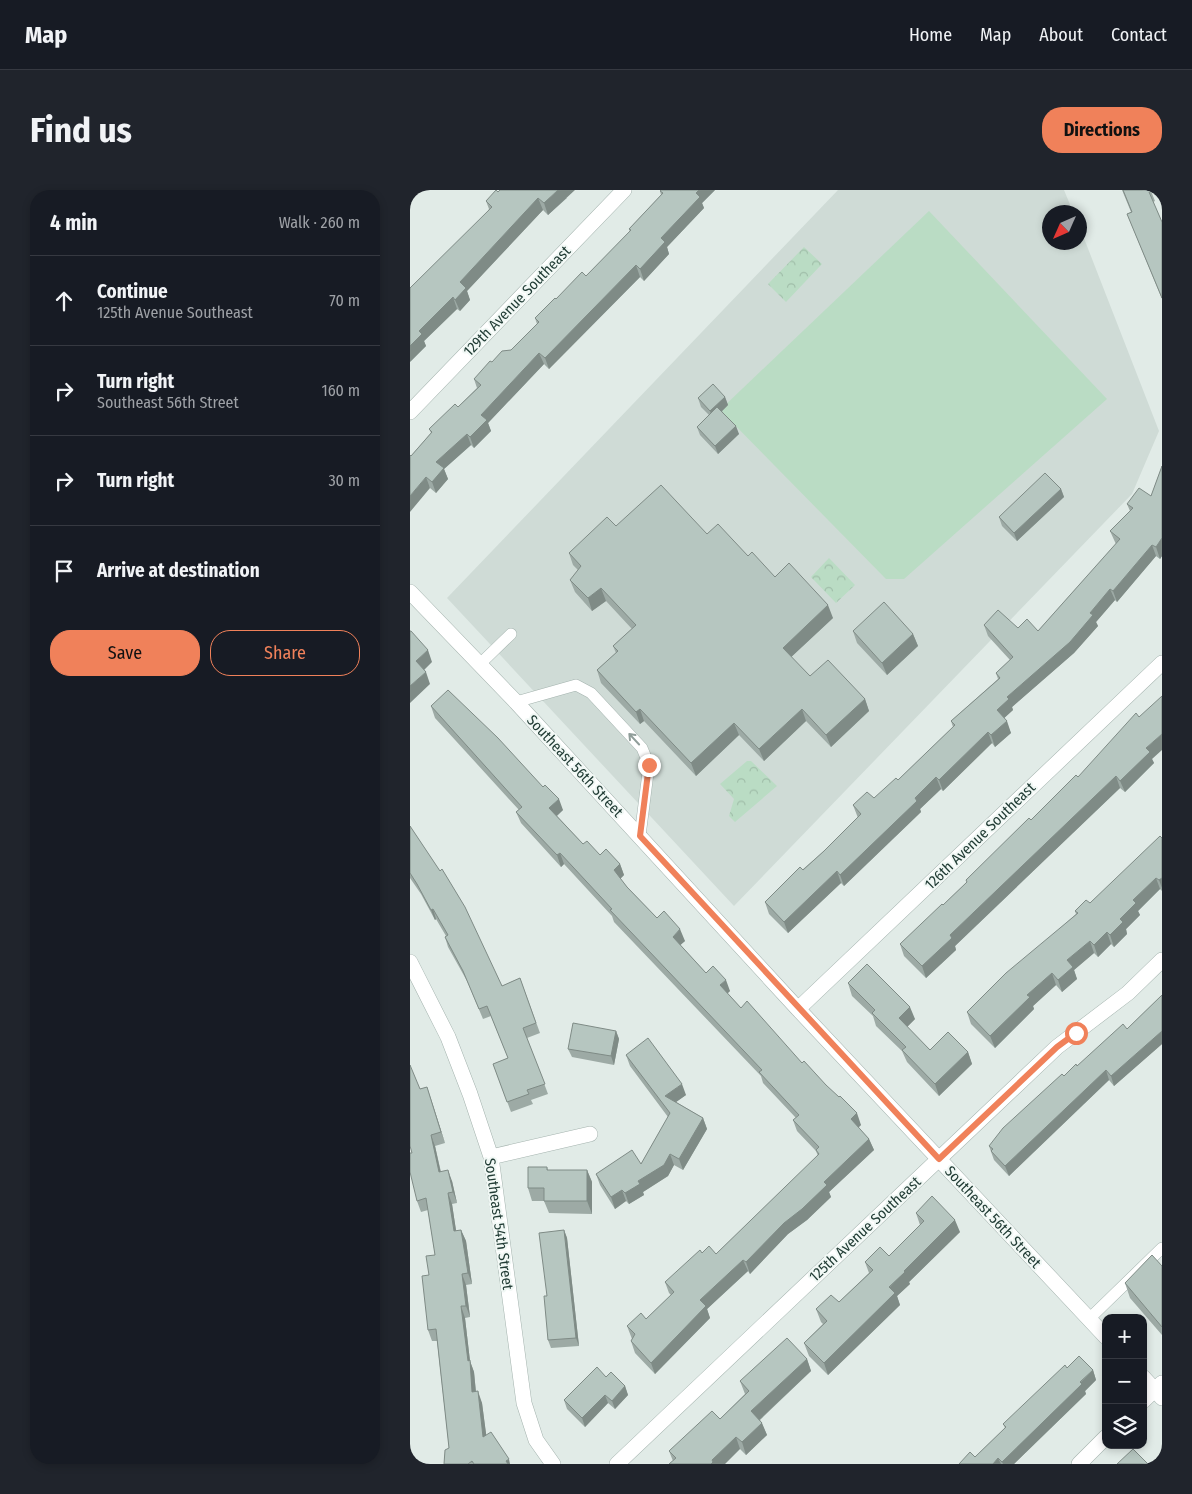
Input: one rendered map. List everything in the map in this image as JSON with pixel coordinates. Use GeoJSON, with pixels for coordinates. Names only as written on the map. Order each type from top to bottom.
{"type":"FeatureCollection","features":[{"type":"Feature","properties":{"kind":"street","name":"129th Avenue Southeast"},"geometry":{"type":"LineString","coordinates":[[410,412],[624,190]]}},
{"type":"Feature","properties":{"kind":"street","name":"Southeast 56th Street"},"geometry":{"type":"LineString","coordinates":[[410,592],[516,702],[798,1009],[1102,1333]]}},
{"type":"Feature","properties":{"kind":"street","name":"126th Avenue Southeast"},"geometry":{"type":"LineString","coordinates":[[798,1009],[1162,663]]}},
{"type":"Feature","properties":{"kind":"street","name":"125th Avenue Southeast"},"geometry":{"type":"LineString","coordinates":[[617,1464],[1057,1047],[1113,1005],[1162,960]]}},
{"type":"Feature","properties":{"kind":"street","name":"Southeast 54th Street"},"geometry":{"type":"LineString","coordinates":[[410,962],[448,1037],[470,1094],[490,1157],[524,1403],[536,1440],[553,1464]]}},
{"type":"Feature","properties":{"kind":"street"},"geometry":{"type":"LineString","coordinates":[[490,1157],[590,1134]]}},
{"type":"Feature","properties":{"kind":"street"},"geometry":{"type":"LineString","coordinates":[[1147,1380],[1160,1390],[1147,1398]]}},
{"type":"Feature","properties":{"kind":"street"},"geometry":{"type":"LineString","coordinates":[[1078,1464],[1102,1441]]}},
{"type":"Feature","properties":{"kind":"lane"},"geometry":{"type":"LineString","coordinates":[[480,664],[512,634]]}},
{"type":"Feature","properties":{"kind":"lane"},"geometry":{"type":"LineString","coordinates":[[516,702],[576,685],[592,694],[642,748],[649,765],[640,836]]}},
{"type":"Feature","properties":{"kind":"lane"},"geometry":{"type":"LineString","coordinates":[[1089,1319],[1162,1248]]}},
{"type":"Feature","properties":{"kind":"shaded area"},"geometry":{"type":"Polygon","coordinates":[[[838,190],[1064,190],[1070,205],[1042,205],[1042,250],[1087,250],[1087,246],[1159,431],[1132,494],[734,906],[447,598],[838,190]]]}},
{"type":"Feature","properties":{"kind":"green space"},"geometry":{"type":"Polygon","coordinates":[[[929,211],[1107,399],[904,579],[886,579],[720,410],[929,211]]]}},
{"type":"Feature","properties":{"kind":"green space"},"geometry":{"type":"Polygon","coordinates":[[[804,247],[822,264],[786,302],[768,284],[804,247]]]}},
{"type":"Feature","properties":{"kind":"green space"},"geometry":{"type":"Polygon","coordinates":[[[829,558],[855,585],[836,603],[811,577],[829,558]]]}},
{"type":"Feature","properties":{"kind":"green space"},"geometry":{"type":"Polygon","coordinates":[[[747,761],[751,761],[777,786],[735,822],[729,816],[734,799],[720,784],[747,761]]]}},
{"type":"Feature","properties":{"kind":"building"},"geometry":{"type":"Polygon","coordinates":[[[496,190],[498,192],[500,190],[558,190],[544,203],[538,198],[460,282],[466,288],[455,300],[453,297],[419,331],[422,334],[410,346],[410,288],[492,207],[486,201],[496,190]]]}},
{"type":"Feature","properties":{"kind":"building"},"geometry":{"type":"Polygon","coordinates":[[[661,190],[699,190],[696,193],[700,197],[661,238],[665,242],[640,269],[636,265],[545,358],[539,353],[481,415],[487,420],[470,437],[467,434],[436,462],[444,468],[432,482],[426,477],[410,496],[410,455],[432,432],[429,429],[455,404],[458,407],[481,385],[474,379],[490,361],[492,362],[502,351],[511,350],[539,322],[535,318],[555,298],[582,272],[586,276],[631,230],[629,229],[663,193],[661,190]]]}},
{"type":"Feature","properties":{"kind":"building"},"geometry":{"type":"Polygon","coordinates":[[[1123,190],[1151,190],[1149,192],[1162,222],[1162,298],[1127,214],[1132,212],[1123,190]]]}},
{"type":"Feature","properties":{"kind":"building"},"geometry":{"type":"Polygon","coordinates":[[[713,384],[725,397],[710,411],[698,398],[713,384]]]}},
{"type":"Feature","properties":{"kind":"building"},"geometry":{"type":"Polygon","coordinates":[[[717,407],[736,426],[715,446],[697,427],[717,407]]]}},
{"type":"Feature","properties":{"kind":"building"},"geometry":{"type":"Polygon","coordinates":[[[1162,466],[1162,538],[1156,547],[1152,545],[1113,591],[1110,589],[1090,613],[1093,615],[1070,642],[1007,697],[1009,699],[997,710],[1007,721],[991,735],[988,732],[939,780],[936,777],[915,798],[917,801],[840,875],[837,871],[784,922],[765,902],[800,867],[803,870],[824,851],[861,814],[853,805],[867,792],[874,798],[896,778],[898,780],[955,725],[951,721],[1000,678],[996,673],[1013,657],[984,625],[998,610],[1018,628],[1027,619],[1038,631],[1120,539],[1110,531],[1133,508],[1127,504],[1139,488],[1151,496],[1162,466]]]}},
{"type":"Feature","properties":{"kind":"building"},"geometry":{"type":"Polygon","coordinates":[[[1045,473],[1061,489],[1014,533],[999,517],[1045,473]]]}},
{"type":"Feature","properties":{"kind":"building"},"geometry":{"type":"Polygon","coordinates":[[[661,485],[707,534],[718,524],[748,556],[752,552],[775,577],[789,563],[828,605],[783,648],[810,676],[828,660],[865,699],[826,735],[802,709],[759,749],[734,723],[691,763],[640,709],[636,712],[597,670],[618,651],[613,646],[636,625],[601,588],[588,598],[570,580],[581,566],[569,553],[607,517],[616,526],[661,485]]]}},
{"type":"Feature","properties":{"kind":"building"},"geometry":{"type":"Polygon","coordinates":[[[884,602],[913,634],[882,663],[853,631],[884,602]]]}},
{"type":"Feature","properties":{"kind":"building"},"geometry":{"type":"Polygon","coordinates":[[[410,631],[428,650],[416,661],[426,672],[410,686],[410,631]]]}},
{"type":"Feature","properties":{"kind":"building"},"geometry":{"type":"Polygon","coordinates":[[[448,690],[498,738],[543,787],[545,785],[559,799],[549,808],[583,844],[587,841],[600,855],[606,849],[620,864],[614,870],[627,887],[657,918],[664,911],[680,929],[673,937],[706,973],[713,966],[726,980],[720,985],[741,1008],[747,1001],[802,1063],[804,1061],[826,1085],[857,1113],[851,1119],[869,1139],[824,1182],[827,1185],[802,1209],[784,1223],[746,1262],[743,1260],[700,1300],[706,1306],[651,1363],[631,1341],[635,1334],[627,1326],[641,1313],[646,1319],[674,1292],[665,1282],[700,1250],[702,1253],[709,1246],[716,1254],[819,1154],[816,1150],[819,1147],[793,1120],[799,1115],[759,1072],[762,1070],[610,910],[612,909],[560,853],[557,855],[516,812],[522,807],[431,706],[448,690]]]}},
{"type":"Feature","properties":{"kind":"building"},"geometry":{"type":"Polygon","coordinates":[[[1162,696],[1162,734],[1146,748],[1150,752],[1120,781],[1116,776],[950,935],[952,938],[922,966],[900,944],[967,882],[966,880],[1029,818],[1031,820],[1076,775],[1078,777],[1136,713],[1139,717],[1162,696]]]}},
{"type":"Feature","properties":{"kind":"building"},"geometry":{"type":"Polygon","coordinates":[[[410,826],[440,871],[442,869],[465,907],[502,986],[520,978],[536,1023],[523,1028],[545,1084],[527,1090],[529,1094],[507,1102],[493,1064],[508,1058],[487,1006],[479,1009],[463,971],[445,937],[448,935],[410,873],[410,826]]]}},
{"type":"Feature","properties":{"kind":"building"},"geometry":{"type":"Polygon","coordinates":[[[1160,836],[1162,838],[1162,878],[1159,880],[1156,878],[1133,900],[1136,903],[1120,919],[1123,922],[1110,935],[1107,932],[1094,945],[1090,941],[1067,960],[1073,967],[1058,980],[1052,973],[1027,995],[1030,997],[990,1036],[967,1012],[1006,973],[1078,913],[1075,911],[1086,900],[1090,903],[1160,836]]]}},
{"type":"Feature","properties":{"kind":"building"},"geometry":{"type":"Polygon","coordinates":[[[867,964],[910,1007],[899,1018],[930,1050],[948,1032],[968,1052],[935,1084],[902,1050],[906,1047],[872,1013],[875,1010],[848,983],[867,964]]]}},
{"type":"Feature","properties":{"kind":"building"},"geometry":{"type":"Polygon","coordinates":[[[1162,995],[1162,1031],[1111,1076],[1106,1070],[1005,1166],[991,1151],[993,1149],[989,1146],[1003,1128],[1062,1074],[1064,1076],[1076,1064],[1077,1066],[1123,1024],[1127,1029],[1162,995]]]}},
{"type":"Feature","properties":{"kind":"building"},"geometry":{"type":"Polygon","coordinates":[[[573,1023],[616,1031],[611,1056],[568,1049],[573,1023]]]}},
{"type":"Feature","properties":{"kind":"building"},"geometry":{"type":"Polygon","coordinates":[[[648,1038],[682,1084],[665,1096],[703,1118],[679,1159],[670,1154],[664,1165],[638,1181],[640,1184],[625,1193],[622,1190],[611,1197],[596,1174],[632,1150],[641,1164],[670,1113],[626,1055],[648,1038]]]}},
{"type":"Feature","properties":{"kind":"building"},"geometry":{"type":"Polygon","coordinates":[[[410,1065],[420,1089],[427,1087],[441,1132],[431,1135],[439,1172],[448,1170],[453,1192],[448,1193],[454,1231],[461,1230],[468,1273],[462,1274],[466,1306],[461,1306],[468,1361],[470,1360],[472,1392],[478,1391],[483,1437],[491,1432],[509,1459],[506,1461],[508,1464],[474,1464],[472,1461],[468,1464],[444,1464],[445,1450],[449,1448],[436,1329],[428,1330],[422,1276],[429,1275],[426,1256],[435,1255],[426,1198],[417,1201],[410,1172],[410,1153],[412,1153],[410,1146],[410,1065]]]}},
{"type":"Feature","properties":{"kind":"building"},"geometry":{"type":"Polygon","coordinates":[[[528,1167],[547,1167],[547,1170],[587,1170],[587,1201],[544,1201],[544,1188],[528,1188],[528,1167]]]}},
{"type":"Feature","properties":{"kind":"building"},"geometry":{"type":"Polygon","coordinates":[[[932,1196],[955,1220],[889,1287],[895,1293],[824,1363],[804,1343],[827,1321],[816,1309],[831,1295],[839,1302],[873,1270],[865,1262],[880,1247],[889,1256],[924,1221],[916,1213],[932,1196]]]}},
{"type":"Feature","properties":{"kind":"building"},"geometry":{"type":"Polygon","coordinates":[[[564,1230],[576,1338],[548,1340],[544,1296],[547,1296],[539,1233],[564,1230]]]}},
{"type":"Feature","properties":{"kind":"building"},"geometry":{"type":"Polygon","coordinates":[[[1152,1255],[1162,1266],[1162,1327],[1125,1283],[1152,1255]]]}},
{"type":"Feature","properties":{"kind":"building"},"geometry":{"type":"Polygon","coordinates":[[[787,1338],[807,1359],[751,1411],[762,1423],[742,1442],[736,1437],[712,1460],[711,1464],[669,1464],[676,1458],[669,1451],[712,1411],[720,1419],[749,1391],[740,1381],[787,1338]]]}},
{"type":"Feature","properties":{"kind":"building"},"geometry":{"type":"Polygon","coordinates":[[[1079,1356],[1093,1370],[1080,1382],[1082,1384],[1002,1462],[998,1458],[993,1464],[959,1464],[970,1452],[975,1457],[1006,1427],[1003,1424],[1065,1365],[1067,1368],[1079,1356]]]}},
{"type":"Feature","properties":{"kind":"building"},"geometry":{"type":"Polygon","coordinates":[[[597,1367],[606,1377],[611,1372],[625,1386],[612,1401],[605,1395],[582,1418],[564,1400],[597,1367]]]}},
{"type":"Feature","properties":{"kind":"building"},"geometry":{"type":"Polygon","coordinates":[[[1133,1449],[1148,1464],[1117,1464],[1133,1449]]]}},
{"type":"Feature","properties":{"kind":"route"},"geometry":{"type":"LineString","coordinates":[[649,765],[640,836],[798,1009],[939,1159],[1057,1047],[1076,1033]]}}]}
